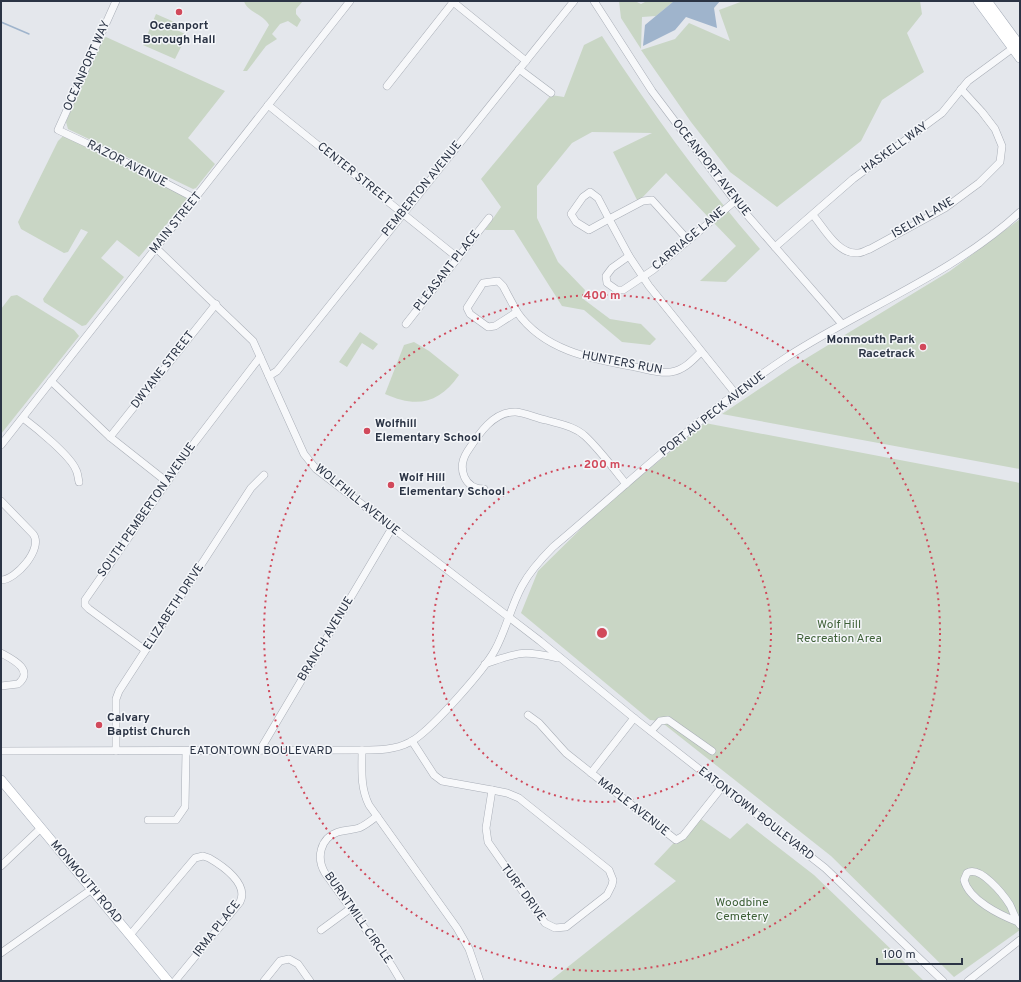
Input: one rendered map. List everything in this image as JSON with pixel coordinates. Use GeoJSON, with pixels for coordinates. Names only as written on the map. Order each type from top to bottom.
{"type":"FeatureCollection","features":[{"type":"Feature","properties":{"kind":"main road"},"geometry":{"type":"LineString","coordinates":[[978,1],[1017,47]]}},
{"type":"Feature","properties":{"kind":"main road"},"geometry":{"type":"LineString","coordinates":[[987,1],[1017,47],[1020,58]]}},
{"type":"Feature","properties":{"kind":"main road","name":"MONMOUTH ROAD"},"geometry":{"type":"LineString","coordinates":[[2,781],[170,981]]}},
{"type":"Feature","properties":{"kind":"street","name":"OCEANPORT WAY"},"geometry":{"type":"LineString","coordinates":[[58,130],[116,1]]}},
{"type":"Feature","properties":{"kind":"street","name":"MAIN STREET"},"geometry":{"type":"LineString","coordinates":[[1,445],[196,199],[350,1]]}},
{"type":"Feature","properties":{"kind":"street"},"geometry":{"type":"LineString","coordinates":[[387,86],[453,1],[526,61]]}},
{"type":"Feature","properties":{"kind":"street","name":"PEMBERTON AVENUE"},"geometry":{"type":"LineString","coordinates":[[269,376],[276,371],[574,1]]}},
{"type":"Feature","properties":{"kind":"street","name":"OCEANPORT AVENUE"},"geometry":{"type":"LineString","coordinates":[[594,1],[652,91],[735,200],[842,324]]}},
{"type":"Feature","properties":{"kind":"street","name":"HASKELL WAY"},"geometry":{"type":"LineString","coordinates":[[775,247],[814,215],[853,179],[942,113],[968,81],[1017,47]]}},
{"type":"Feature","properties":{"kind":"street"},"geometry":{"type":"LineString","coordinates":[[519,69],[551,93]]}},
{"type":"Feature","properties":{"kind":"street","name":"ISELIN LANE"},"geometry":{"type":"LineString","coordinates":[[814,215],[834,241],[844,250],[857,253],[870,249],[945,208],[979,182],[1000,162],[1002,146],[990,123],[961,89]]}},
{"type":"Feature","properties":{"kind":"street","name":"CENTER STREET"},"geometry":{"type":"LineString","coordinates":[[268,105],[458,258]]}},
{"type":"Feature","properties":{"kind":"street","name":"RAZOR AVENUE"},"geometry":{"type":"LineString","coordinates":[[58,130],[118,158],[196,199]]}},
{"type":"Feature","properties":{"kind":"street"},"geometry":{"type":"LineString","coordinates":[[688,240],[655,202],[647,200],[637,204],[609,219],[589,230],[576,222],[571,214],[583,197],[592,192],[598,198],[609,219],[629,256],[643,277],[735,393]]}},
{"type":"Feature","properties":{"kind":"street","name":"CARRIAGE LANE"},"geometry":{"type":"LineString","coordinates":[[629,256],[606,276],[607,283],[620,291],[643,277],[735,200]]}},
{"type":"Feature","properties":{"kind":"street","name":"PORT AU PECK AVENUE"},"geometry":{"type":"LineString","coordinates":[[485,664],[501,638],[522,585],[540,560],[626,484],[735,393],[788,356],[962,256],[999,230],[1020,212]]}},
{"type":"Feature","properties":{"kind":"street","name":"PLEASANT PLACE"},"geometry":{"type":"LineString","coordinates":[[406,324],[488,218]]}},
{"type":"Feature","properties":{"kind":"street","name":"WOLFHILL AVENUE"},"geometry":{"type":"LineString","coordinates":[[156,248],[250,337],[294,434],[308,460],[328,480],[509,617],[558,658]]}},
{"type":"Feature","properties":{"kind":"street"},"geometry":{"type":"LineString","coordinates":[[498,281],[503,286],[517,312],[495,326],[488,327],[470,314],[467,308],[483,283],[498,281]]}},
{"type":"Feature","properties":{"kind":"street","name":"DWYANE STREET"},"geometry":{"type":"LineString","coordinates":[[110,437],[216,304]]}},
{"type":"Feature","properties":{"kind":"street","name":"HUNTERS RUN"},"geometry":{"type":"LineString","coordinates":[[517,312],[521,319],[541,336],[560,348],[579,356],[665,372],[676,371],[684,367],[701,352]]}},
{"type":"Feature","properties":{"kind":"street","name":"SOUTH PEMBERTON AVENUE"},"geometry":{"type":"LineString","coordinates":[[146,650],[89,609],[84,602],[87,595],[167,482],[260,357]]}},
{"type":"Feature","properties":{"kind":"street"},"geometry":{"type":"LineString","coordinates":[[51,381],[110,437],[167,482]]}},
{"type":"Feature","properties":{"kind":"street"},"geometry":{"type":"LineString","coordinates":[[484,489],[474,487],[466,481],[462,469],[464,459],[489,423],[499,416],[510,412],[520,413],[563,424],[579,432],[588,440],[626,484]]}},
{"type":"Feature","properties":{"kind":"street"},"geometry":{"type":"LineString","coordinates":[[23,418],[35,427],[70,461],[76,470],[79,482]]}},
{"type":"Feature","properties":{"kind":"street","name":"ELIZABETH DRIVE"},"geometry":{"type":"LineString","coordinates":[[116,751],[117,695],[252,488],[264,475]]}},
{"type":"Feature","properties":{"kind":"street"},"geometry":{"type":"LineString","coordinates":[[1,501],[33,534],[36,540],[34,552],[14,576],[1,580]]}},
{"type":"Feature","properties":{"kind":"street","name":"BRANCH AVENUE"},"geometry":{"type":"LineString","coordinates":[[260,750],[392,528]]}},
{"type":"Feature","properties":{"kind":"street"},"geometry":{"type":"LineString","coordinates":[[485,664],[512,654],[524,652],[558,658]]}},
{"type":"Feature","properties":{"kind":"street"},"geometry":{"type":"LineString","coordinates":[[1,653],[21,665],[24,672],[23,679],[18,684],[1,686]]}},
{"type":"Feature","properties":{"kind":"street","name":"EATONTOWN BOULEVARD"},"geometry":{"type":"LineString","coordinates":[[558,658],[825,868],[943,981]]}},
{"type":"Feature","properties":{"kind":"street","name":"EATONTOWN BOULEVARD"},"geometry":{"type":"LineString","coordinates":[[1,751],[362,750],[392,748],[412,742],[431,727],[485,664]]}},
{"type":"Feature","properties":{"kind":"street"},"geometry":{"type":"LineString","coordinates":[[528,715],[539,723],[557,746],[591,773],[634,718]]}},
{"type":"Feature","properties":{"kind":"street"},"geometry":{"type":"LineString","coordinates":[[651,731],[660,721],[668,720],[712,751]]}},
{"type":"Feature","properties":{"kind":"street","name":"TURF DRIVE"},"geometry":{"type":"LineString","coordinates":[[412,742],[434,775],[442,781],[492,790],[507,793],[519,798],[609,870],[613,880],[610,891],[569,925],[555,928],[545,923],[489,846],[486,828],[492,790]]}},
{"type":"Feature","properties":{"kind":"street"},"geometry":{"type":"LineString","coordinates":[[362,750],[364,793],[377,816],[457,928],[469,949],[480,981]]}},
{"type":"Feature","properties":{"kind":"street"},"geometry":{"type":"LineString","coordinates":[[148,820],[176,820],[185,807],[186,751]]}},
{"type":"Feature","properties":{"kind":"street","name":"MAPLE AVENUE"},"geometry":{"type":"LineString","coordinates":[[591,773],[676,840],[683,836],[722,787]]}},
{"type":"Feature","properties":{"kind":"street","name":"BURNTMILL CIRCLE"},"geometry":{"type":"LineString","coordinates":[[377,816],[360,828],[333,834],[325,841],[321,850],[320,860],[324,870],[392,966],[400,981]]}},
{"type":"Feature","properties":{"kind":"street"},"geometry":{"type":"LineString","coordinates":[[1,866],[41,828]]}},
{"type":"Feature","properties":{"kind":"street","name":"IRMA PLACE"},"geometry":{"type":"LineString","coordinates":[[130,935],[195,858],[203,856],[209,858],[239,882],[242,890],[240,902],[170,981]]}},
{"type":"Feature","properties":{"kind":"street"},"geometry":{"type":"LineString","coordinates":[[976,871],[984,876],[1010,905],[1019,923],[998,914],[973,895],[964,880],[967,873],[976,871]]}},
{"type":"Feature","properties":{"kind":"street"},"geometry":{"type":"LineString","coordinates":[[1,953],[92,889]]}},
{"type":"Feature","properties":{"kind":"street"},"geometry":{"type":"LineString","coordinates":[[322,930],[351,908]]}},
{"type":"Feature","properties":{"kind":"street"},"geometry":{"type":"LineString","coordinates":[[968,981],[1020,940]]}},
{"type":"Feature","properties":{"kind":"street"},"geometry":{"type":"LineString","coordinates":[[264,981],[280,961],[289,959],[298,964],[310,981]]}},
{"type":"Feature","properties":{"kind":"green space"},"geometry":{"type":"Polygon","coordinates":[[[244,1],[303,1],[296,9],[296,14],[301,20],[297,27],[288,21],[280,24],[272,34],[277,39],[266,46],[247,71],[243,71],[269,25],[263,18],[248,8],[244,1]]]}},
{"type":"Feature","properties":{"kind":"green space"},"geometry":{"type":"Polygon","coordinates":[[[619,1],[635,1],[641,4],[647,1],[674,1],[656,16],[642,17],[641,49],[621,18],[619,1]]]}},
{"type":"Feature","properties":{"kind":"green space"},"geometry":{"type":"Polygon","coordinates":[[[743,1],[920,1],[922,14],[907,33],[924,72],[882,100],[861,141],[777,207],[730,172],[691,122],[641,50],[675,39],[689,23],[730,41],[719,10],[743,1]]]}},
{"type":"Feature","properties":{"kind":"green space"},"geometry":{"type":"Polygon","coordinates":[[[156,14],[179,24],[177,30],[187,35],[175,59],[143,45],[156,14]]]}},
{"type":"Feature","properties":{"kind":"green space"},"geometry":{"type":"Polygon","coordinates":[[[602,36],[697,172],[760,249],[726,282],[700,281],[736,246],[666,173],[638,202],[613,152],[652,133],[592,132],[572,143],[537,186],[537,218],[558,262],[585,290],[582,298],[610,319],[641,324],[656,339],[650,345],[622,342],[584,310],[562,306],[514,230],[485,230],[501,207],[481,179],[551,95],[564,97],[584,45],[602,36]]]}},
{"type":"Feature","properties":{"kind":"green space"},"geometry":{"type":"Polygon","coordinates":[[[106,37],[225,91],[188,138],[215,164],[196,188],[193,189],[68,129],[66,122],[102,39],[106,37]]]}},
{"type":"Feature","properties":{"kind":"green space"},"geometry":{"type":"Polygon","coordinates":[[[63,136],[186,195],[188,199],[139,257],[117,240],[101,258],[124,277],[86,325],[82,326],[44,302],[43,299],[88,232],[81,229],[68,252],[64,253],[21,229],[18,222],[58,141],[63,136]]]}},
{"type":"Feature","properties":{"kind":"green space","name":"Monmouth Park Racetrack"},"geometry":{"type":"Polygon","coordinates":[[[1020,219],[1020,469],[722,414],[792,367],[950,271],[1020,219]]]}},
{"type":"Feature","properties":{"kind":"green space"},"geometry":{"type":"Polygon","coordinates":[[[17,295],[74,330],[79,336],[1,434],[1,309],[11,296],[17,295]]]}},
{"type":"Feature","properties":{"kind":"green space"},"geometry":{"type":"Polygon","coordinates":[[[360,332],[378,344],[373,350],[362,343],[347,367],[339,362],[360,332]]]}},
{"type":"Feature","properties":{"kind":"green space"},"geometry":{"type":"Polygon","coordinates":[[[414,342],[429,351],[459,375],[443,392],[426,401],[407,401],[385,394],[404,345],[414,342]]]}},
{"type":"Feature","properties":{"kind":"green space","name":"Wolf Hill Recreation Area"},"geometry":{"type":"Polygon","coordinates":[[[705,423],[1020,483],[1020,930],[954,977],[831,856],[660,721],[650,720],[521,613],[538,571],[602,508],[705,423]]]}},
{"type":"Feature","properties":{"kind":"green space","name":"Woodbine Cemetery"},"geometry":{"type":"Polygon","coordinates":[[[698,817],[730,839],[747,823],[814,875],[924,981],[550,981],[676,881],[654,864],[698,817]]]}},
{"type":"Feature","properties":{"kind":"water"},"geometry":{"type":"Polygon","coordinates":[[[674,1],[720,1],[714,8],[717,28],[686,17],[675,30],[643,46],[645,25],[674,1]]]}},
{"type":"Feature","properties":{"kind":"waterway"},"geometry":{"type":"LineString","coordinates":[[1,22],[29,34]]}},
{"type":"Feature","properties":{"kind":"place","name":"Oceanport Borough Hall"},"geometry":{"type":"Point","coordinates":[179,12]}},
{"type":"Feature","properties":{"kind":"place","name":"Monmouth Park Racetrack"},"geometry":{"type":"Point","coordinates":[923,347]}},
{"type":"Feature","properties":{"kind":"place","name":"Wolfhill Elementary School"},"geometry":{"type":"Point","coordinates":[367,431]}},
{"type":"Feature","properties":{"kind":"place","name":"Wolf Hill Elementary School"},"geometry":{"type":"Point","coordinates":[391,485]}},
{"type":"Feature","properties":{"kind":"place","name":"Calvary Baptist Church"},"geometry":{"type":"Point","coordinates":[99,725]}}]}
